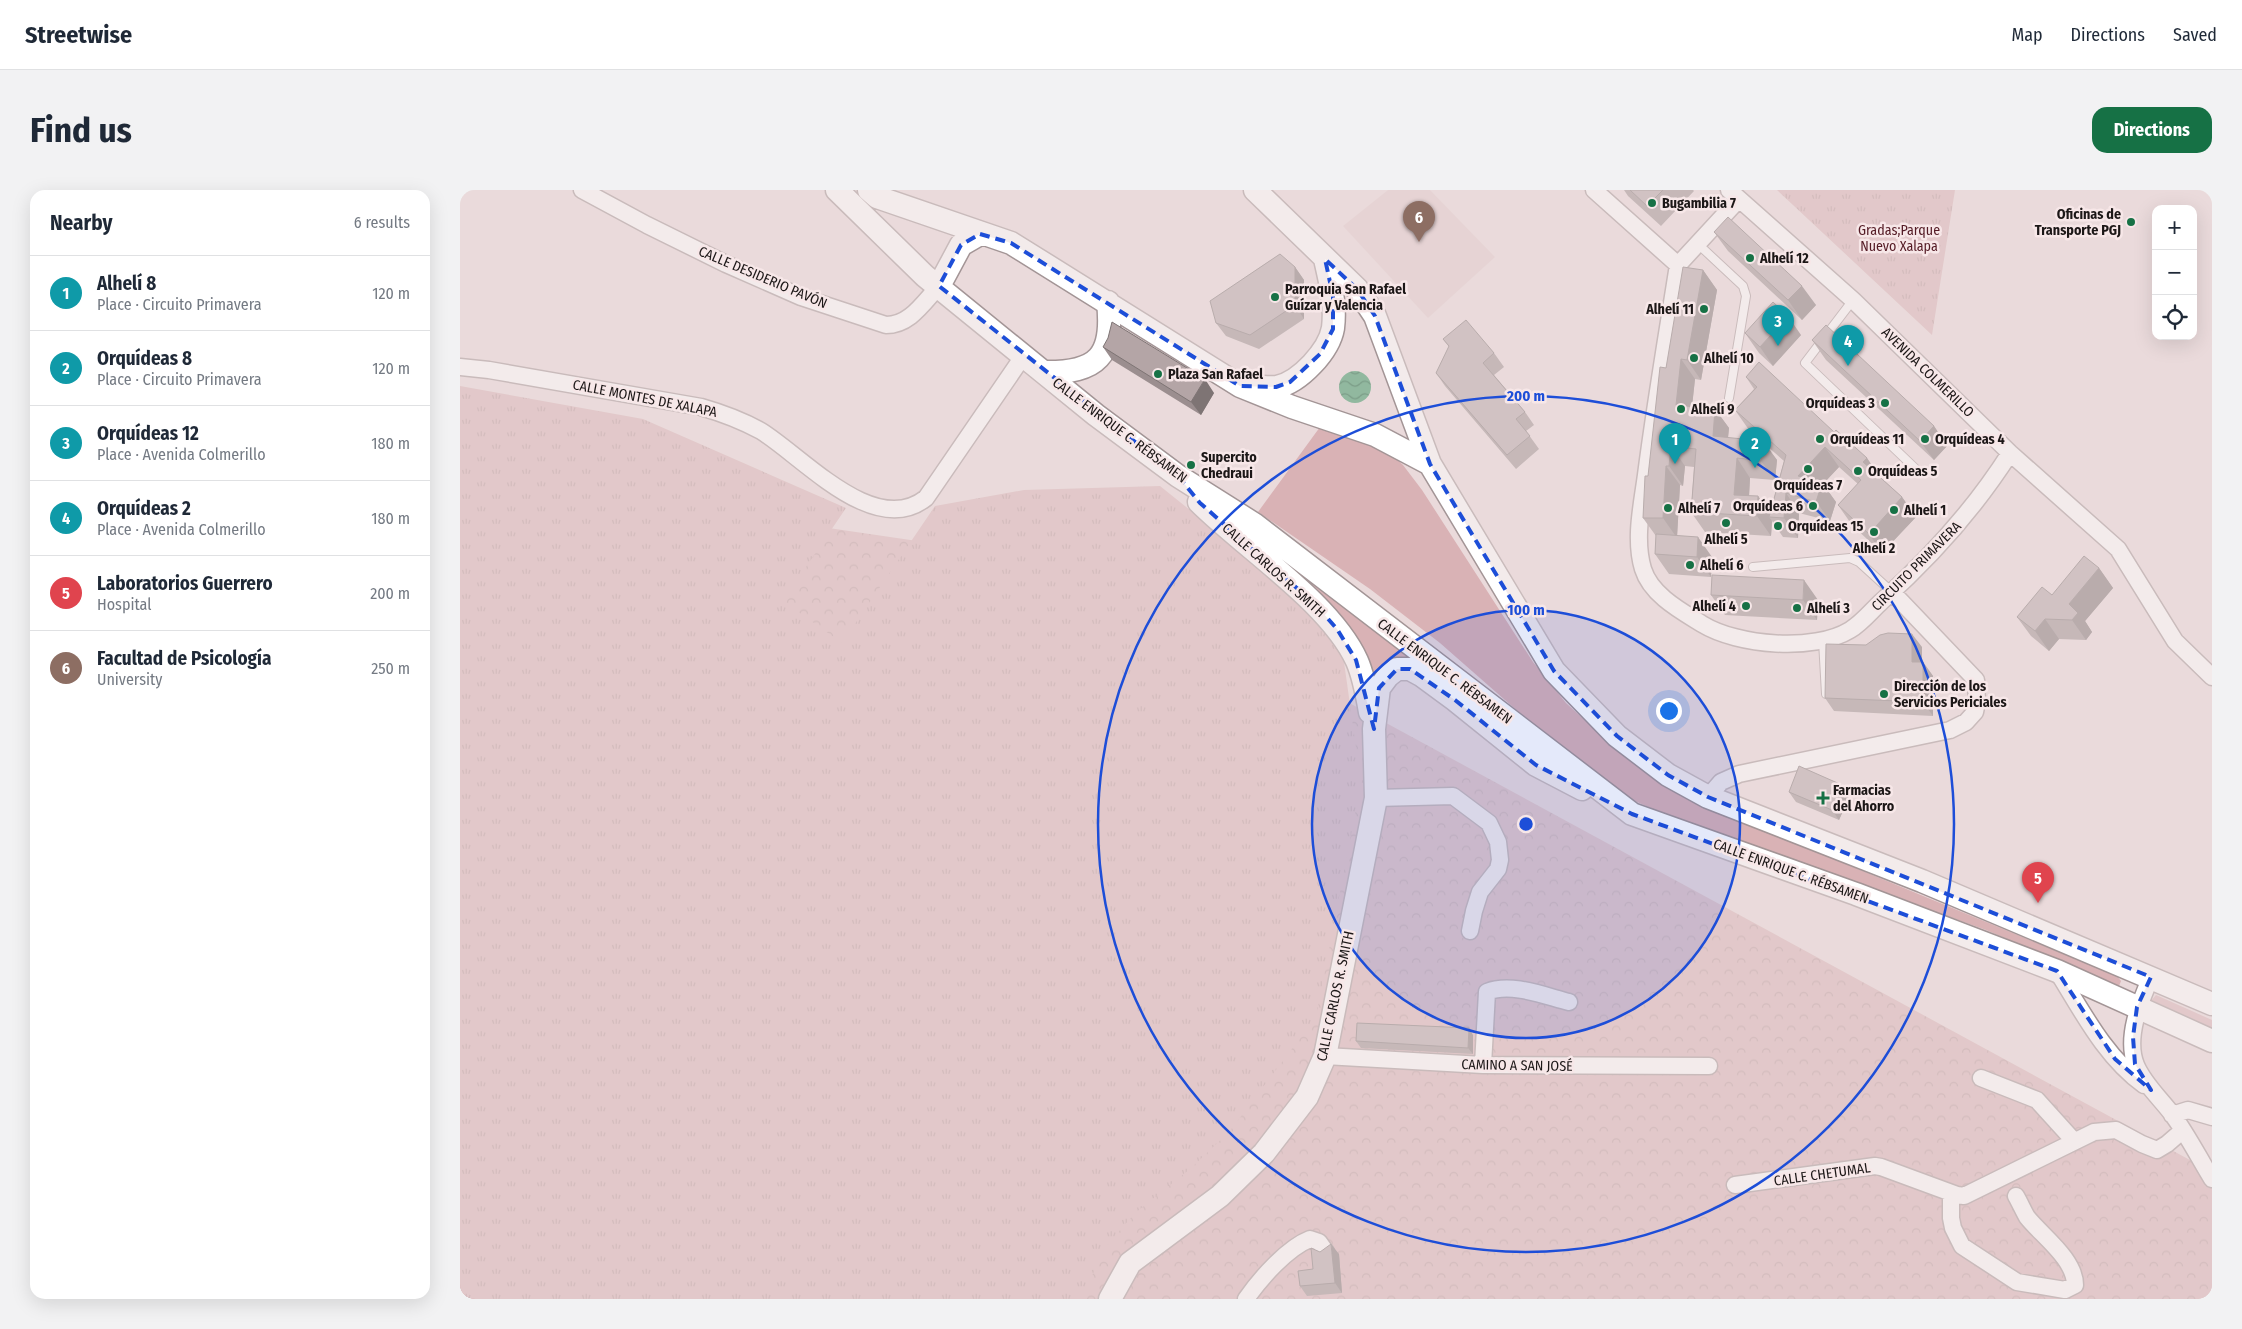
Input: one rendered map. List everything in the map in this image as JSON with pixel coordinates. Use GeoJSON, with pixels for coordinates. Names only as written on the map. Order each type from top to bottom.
{"type":"FeatureCollection","features":[{"type":"Feature","properties":{"kind":"main road","name":"CALLE ENRIQUE C. RÉBSAMEN"},"geometry":{"type":"LineString","coordinates":[[837,190],[939,286],[1096,415],[1178,476],[1254,524],[1632,814],[1856,894],[2057,971],[2212,1041]]}},
{"type":"Feature","properties":{"kind":"main road"},"geometry":{"type":"LineString","coordinates":[[869,190],[877,197],[980,234],[1011,243],[1108,302],[1214,373],[1292,408],[1375,435],[1430,464]]}},
{"type":"Feature","properties":{"kind":"main road"},"geometry":{"type":"LineString","coordinates":[[1255,190],[1357,289],[1375,316],[1430,464],[1554,672],[1617,736],[1668,775],[1708,797],[1922,881],[2212,1004]]}},
{"type":"Feature","properties":{"kind":"main road"},"geometry":{"type":"LineString","coordinates":[[939,286],[961,244],[980,234]]}},
{"type":"Feature","properties":{"kind":"main road"},"geometry":{"type":"LineString","coordinates":[[1240,386],[1276,387],[1290,382],[1303,374],[1320,354],[1333,329],[1333,296],[1325,259]]}},
{"type":"Feature","properties":{"kind":"main road"},"geometry":{"type":"LineString","coordinates":[[1044,372],[1069,372],[1094,363],[1109,340],[1108,302]]}},
{"type":"Feature","properties":{"kind":"main road","name":"CALLE CARLOS R. SMITH"},"geometry":{"type":"LineString","coordinates":[[1178,476],[1200,503],[1314,604],[1337,629],[1356,660],[1366,689],[1374,729]]}},
{"type":"Feature","properties":{"kind":"main road","name":"CALLE CARLOS R. SMITH"},"geometry":{"type":"LineString","coordinates":[[1110,1299],[1130,1263],[1220,1196],[1264,1153],[1306,1097],[1325,1056],[1376,798],[1374,729],[1379,688],[1388,676],[1397,669],[1410,669],[1455,700],[1536,765],[1632,814]]}},
{"type":"Feature","properties":{"kind":"street","name":"CALLE DESIDERIO PAVÓN"},"geometry":{"type":"LineString","coordinates":[[582,190],[726,264],[801,296],[886,325],[896,325],[905,322],[939,286]]}},
{"type":"Feature","properties":{"kind":"street"},"geometry":{"type":"LineString","coordinates":[[1594,190],[1678,265],[1699,245],[1734,195]]}},
{"type":"Feature","properties":{"kind":"street","name":"AVENIDA COLMERILLO"},"geometry":{"type":"LineString","coordinates":[[1734,195],[1853,300],[2010,453],[2118,549],[2175,641],[2212,677]]}},
{"type":"Feature","properties":{"kind":"street","name":"CIRCUITO PRIMAVERA"},"geometry":{"type":"LineString","coordinates":[[1678,265],[1641,516],[1639,546],[1643,570],[1656,590],[1681,611],[1714,632],[1751,641],[1793,644],[1823,641],[1850,630],[1949,536],[1990,485],[2010,453]]}},
{"type":"Feature","properties":{"kind":"street","name":"CALLE MONTES DE XALAPA"},"geometry":{"type":"LineString","coordinates":[[460,367],[488,370],[691,405],[734,416],[762,432],[854,497],[872,506],[890,511],[916,506],[926,498],[1024,356]]}},
{"type":"Feature","properties":{"kind":"street"},"geometry":{"type":"LineString","coordinates":[[1708,797],[1721,782],[1739,774],[1950,730],[1966,722],[1975,712],[1977,702],[1976,680],[1892,592]]}},
{"type":"Feature","properties":{"kind":"street"},"geometry":{"type":"LineString","coordinates":[[1376,798],[1453,796],[1489,823],[1498,842],[1500,860],[1498,869],[1480,892],[1470,931]]}},
{"type":"Feature","properties":{"kind":"street"},"geometry":{"type":"LineString","coordinates":[[2057,971],[2115,1059],[2129,1074],[2151,1090]]}},
{"type":"Feature","properties":{"kind":"street"},"geometry":{"type":"LineString","coordinates":[[2151,977],[2137,1007],[2132,1037],[2135,1064],[2151,1090],[2172,1115],[2212,1179]]}},
{"type":"Feature","properties":{"kind":"street"},"geometry":{"type":"LineString","coordinates":[[1483,1065],[1487,992],[1495,988],[1522,991],[1569,1002]]}},
{"type":"Feature","properties":{"kind":"street","name":"CAMINO A SAN JOSÉ"},"geometry":{"type":"LineString","coordinates":[[1325,1056],[1483,1065],[1709,1066]]}},
{"type":"Feature","properties":{"kind":"street"},"geometry":{"type":"LineString","coordinates":[[1982,1078],[2037,1100],[2074,1141]]}},
{"type":"Feature","properties":{"kind":"street"},"geometry":{"type":"LineString","coordinates":[[2172,1115],[2188,1110],[2212,1117]]}},
{"type":"Feature","properties":{"kind":"street"},"geometry":{"type":"LineString","coordinates":[[2016,1196],[2027,1216],[2058,1248],[2075,1278],[2075,1285],[2065,1290],[2017,1282],[1962,1246],[1953,1228],[1951,1218],[1957,1194],[2094,1132],[2116,1130],[2157,1150],[2182,1131]]}},
{"type":"Feature","properties":{"kind":"street","name":"CALLE CHETUMAL"},"geometry":{"type":"LineString","coordinates":[[1735,1185],[1875,1166],[1957,1194]]}},
{"type":"Feature","properties":{"kind":"street"},"geometry":{"type":"LineString","coordinates":[[1246,1299],[1256,1284],[1299,1243],[1310,1239],[1319,1242],[1326,1252]]}},
{"type":"Feature","properties":{"kind":"lane"},"geometry":{"type":"LineString","coordinates":[[1699,245],[1743,286],[1746,296],[1729,398]]}},
{"type":"Feature","properties":{"kind":"lane"},"geometry":{"type":"LineString","coordinates":[[1853,300],[1805,363],[1919,472]]}},
{"type":"Feature","properties":{"kind":"lane"},"geometry":{"type":"LineString","coordinates":[[1753,567],[1850,558],[1859,562],[1892,592]]}},
{"type":"Feature","properties":{"kind":"lane"},"geometry":{"type":"LineString","coordinates":[[1823,641],[1826,697]]}},
{"type":"Feature","properties":{"kind":"highlighted area"},"geometry":{"type":"Polygon","coordinates":[[[980,234],[1011,243],[1240,386],[1276,387],[1290,382],[1320,354],[1333,329],[1333,296],[1325,259],[1357,289],[1375,316],[1430,464],[1554,671],[1617,736],[1668,775],[1708,797],[2151,977],[2137,1007],[2133,1037],[2135,1064],[2151,1090],[2115,1059],[2057,971],[1632,814],[1536,765],[1455,700],[1410,669],[1397,669],[1379,688],[1374,729],[1356,660],[1337,629],[1315,604],[1200,503],[1178,476],[939,286],[961,245],[980,234]]]}},
{"type":"Feature","properties":{"kind":"shaded area"},"geometry":{"type":"Polygon","coordinates":[[[1388,190],[1430,190],[1495,257],[1428,318],[1343,226],[1388,190]]]}},
{"type":"Feature","properties":{"kind":"green space","name":"Gradas;Parque Nuevo Xalapa"},"geometry":{"type":"Polygon","coordinates":[[[1777,190],[1955,190],[1932,335],[1777,190]]]}},
{"type":"Feature","properties":{"kind":"green space"},"geometry":{"type":"Polygon","coordinates":[[[460,386],[643,419],[846,508],[783,601],[842,643],[935,506],[1024,490],[1160,486],[1292,592],[1343,655],[1361,783],[1316,1017],[1229,1132],[1190,1169],[1135,1213],[1102,1251],[1083,1299],[460,1299],[460,386]]]}},
{"type":"Feature","properties":{"kind":"green space"},"geometry":{"type":"Polygon","coordinates":[[[1320,427],[1386,450],[1403,465],[1422,490],[1533,662],[1566,703],[1611,744],[1708,807],[2117,976],[2121,981],[2119,986],[1986,930],[1665,814],[1637,802],[1586,771],[1440,643],[1370,589],[1258,512],[1320,427]]]}},
{"type":"Feature","properties":{"kind":"green space"},"geometry":{"type":"Polygon","coordinates":[[[460,474],[1164,577],[1320,687],[2212,1172],[2212,1299],[460,1299],[460,474]]]}},
{"type":"Feature","properties":{"kind":"green space"},"geometry":{"type":"Polygon","coordinates":[[[1232,516],[1437,677],[1372,682],[1232,516]]]}},
{"type":"Feature","properties":{"kind":"green space"},"geometry":{"type":"Polygon","coordinates":[[[2156,995],[2212,1020],[2212,1030],[2149,1003],[2156,995]]]}},
{"type":"Feature","properties":{"kind":"water"},"geometry":{"type":"Polygon","coordinates":[[[1355,371],[1361,372],[1366,376],[1370,381],[1370,393],[1366,398],[1361,402],[1355,403],[1349,402],[1344,398],[1340,393],[1339,387],[1340,381],[1344,376],[1349,372],[1355,371]]]}},
{"type":"Feature","properties":{"kind":"building"},"geometry":{"type":"Polygon","coordinates":[[[1630,190],[1663,190],[1647,206],[1630,190]]]}},
{"type":"Feature","properties":{"kind":"building"},"geometry":{"type":"Polygon","coordinates":[[[1728,217],[1802,286],[1788,300],[1714,232],[1728,217]]]}},
{"type":"Feature","properties":{"kind":"building","name":"Parroquia San Rafael Guízar y Valencia"},"geometry":{"type":"Polygon","coordinates":[[[1280,254],[1295,267],[1295,305],[1250,335],[1216,323],[1210,301],[1280,254]]]}},
{"type":"Feature","properties":{"kind":"building"},"geometry":{"type":"Polygon","coordinates":[[[1683,267],[1703,270],[1687,360],[1681,359],[1676,405],[1715,409],[1713,436],[1763,441],[1761,461],[1737,458],[1734,495],[1758,496],[1757,516],[1691,512],[1696,449],[1671,446],[1669,466],[1666,466],[1663,518],[1643,518],[1645,476],[1648,476],[1660,367],[1666,368],[1683,267]]]}},
{"type":"Feature","properties":{"kind":"building"},"geometry":{"type":"Polygon","coordinates":[[[1773,302],[1788,316],[1760,347],[1745,333],[1773,302]]]}},
{"type":"Feature","properties":{"kind":"building"},"geometry":{"type":"Polygon","coordinates":[[[1466,320],[1494,353],[1483,363],[1525,412],[1516,419],[1530,436],[1507,455],[1436,373],[1449,346],[1443,339],[1466,320]]]}},
{"type":"Feature","properties":{"kind":"building","name":"Plaza San Rafael"},"geometry":{"type":"Polygon","coordinates":[[[1112,322],[1205,379],[1191,402],[1103,347],[1108,338],[1112,322]]]}},
{"type":"Feature","properties":{"kind":"building"},"geometry":{"type":"Polygon","coordinates":[[[1826,325],[1934,426],[1920,441],[1812,340],[1826,325]]]}},
{"type":"Feature","properties":{"kind":"building"},"geometry":{"type":"Polygon","coordinates":[[[1759,362],[1834,432],[1836,430],[1867,458],[1863,462],[1902,497],[1869,534],[1838,505],[1861,480],[1825,447],[1798,476],[1822,483],[1816,502],[1786,493],[1784,518],[1769,517],[1786,455],[1735,410],[1757,387],[1746,377],[1759,362]]]}},
{"type":"Feature","properties":{"kind":"building"},"geometry":{"type":"Polygon","coordinates":[[[1656,534],[1698,537],[1697,557],[1655,554],[1656,534]]]}},
{"type":"Feature","properties":{"kind":"building"},"geometry":{"type":"Polygon","coordinates":[[[2084,556],[2099,568],[2069,604],[2078,613],[2072,620],[2045,619],[2035,631],[2017,617],[2042,587],[2052,595],[2084,556]]]}},
{"type":"Feature","properties":{"kind":"building"},"geometry":{"type":"Polygon","coordinates":[[[1712,575],[1804,580],[1803,600],[1711,595],[1712,575]]]}},
{"type":"Feature","properties":{"kind":"building","name":"Dirección de los Servicios Periciales"},"geometry":{"type":"Polygon","coordinates":[[[1888,633],[1912,634],[1912,662],[1923,662],[1923,702],[1825,698],[1826,644],[1866,645],[1880,635],[1888,633]]]}},
{"type":"Feature","properties":{"kind":"building"},"geometry":{"type":"Polygon","coordinates":[[[1799,766],[1842,785],[1832,810],[1789,792],[1799,766]]]}},
{"type":"Feature","properties":{"kind":"building"},"geometry":{"type":"Polygon","coordinates":[[[1357,1023],[1469,1028],[1468,1048],[1356,1041],[1357,1023]]]}},
{"type":"Feature","properties":{"kind":"building"},"geometry":{"type":"Polygon","coordinates":[[[1331,1244],[1335,1283],[1300,1286],[1298,1271],[1313,1269],[1311,1248],[1320,1252],[1331,1244]]]}},
{"type":"Feature","properties":{"kind":"place","name":"Bugambilia 7"},"geometry":{"type":"Point","coordinates":[1652,203]}},
{"type":"Feature","properties":{"kind":"place","name":"Oficinas de Transporte PGJ"},"geometry":{"type":"Point","coordinates":[2131,222]}},
{"type":"Feature","properties":{"kind":"place","name":"Facultad de Psicología"},"geometry":{"type":"Point","coordinates":[1419,242]}},
{"type":"Feature","properties":{"kind":"place","name":"Alhelí 12"},"geometry":{"type":"Point","coordinates":[1750,258]}},
{"type":"Feature","properties":{"kind":"place","name":"Parroquia San Rafael Guízar y Valencia"},"geometry":{"type":"Point","coordinates":[1275,297]}},
{"type":"Feature","properties":{"kind":"place","name":"Alhelí 11"},"geometry":{"type":"Point","coordinates":[1704,309]}},
{"type":"Feature","properties":{"kind":"place","name":"Orquídeas 12"},"geometry":{"type":"Point","coordinates":[1778,346]}},
{"type":"Feature","properties":{"kind":"place","name":"Alhelí 10"},"geometry":{"type":"Point","coordinates":[1694,358]}},
{"type":"Feature","properties":{"kind":"place","name":"Orquídeas 2"},"geometry":{"type":"Point","coordinates":[1848,366]}},
{"type":"Feature","properties":{"kind":"place","name":"Plaza San Rafael"},"geometry":{"type":"Point","coordinates":[1158,374]}},
{"type":"Feature","properties":{"kind":"place","name":"Orquídeas 3"},"geometry":{"type":"Point","coordinates":[1885,403]}},
{"type":"Feature","properties":{"kind":"place","name":"Alhelí 9"},"geometry":{"type":"Point","coordinates":[1681,409]}},
{"type":"Feature","properties":{"kind":"place","name":"Orquídeas 11"},"geometry":{"type":"Point","coordinates":[1820,439]}},
{"type":"Feature","properties":{"kind":"place","name":"Orquídeas 4"},"geometry":{"type":"Point","coordinates":[1925,439]}},
{"type":"Feature","properties":{"kind":"place","name":"Alhelí 8"},"geometry":{"type":"Point","coordinates":[1675,464]}},
{"type":"Feature","properties":{"kind":"place","name":"Supercito Chedraui"},"geometry":{"type":"Point","coordinates":[1191,465]}},
{"type":"Feature","properties":{"kind":"place","name":"Orquídeas 8"},"geometry":{"type":"Point","coordinates":[1755,468]}},
{"type":"Feature","properties":{"kind":"place","name":"Orquídeas 7"},"geometry":{"type":"Point","coordinates":[1808,469]}},
{"type":"Feature","properties":{"kind":"place","name":"Orquídeas 5"},"geometry":{"type":"Point","coordinates":[1858,471]}},
{"type":"Feature","properties":{"kind":"place","name":"Orquídeas 6"},"geometry":{"type":"Point","coordinates":[1813,506]}},
{"type":"Feature","properties":{"kind":"place","name":"Alhelí 7"},"geometry":{"type":"Point","coordinates":[1668,508]}},
{"type":"Feature","properties":{"kind":"place","name":"Alhelí 1"},"geometry":{"type":"Point","coordinates":[1894,510]}},
{"type":"Feature","properties":{"kind":"place","name":"Alhelí 5"},"geometry":{"type":"Point","coordinates":[1726,523]}},
{"type":"Feature","properties":{"kind":"place","name":"Orquídeas 15"},"geometry":{"type":"Point","coordinates":[1778,526]}},
{"type":"Feature","properties":{"kind":"place","name":"Alhelí 2"},"geometry":{"type":"Point","coordinates":[1874,532]}},
{"type":"Feature","properties":{"kind":"place","name":"Alhelí 6"},"geometry":{"type":"Point","coordinates":[1690,565]}},
{"type":"Feature","properties":{"kind":"place","name":"Alhelí 4"},"geometry":{"type":"Point","coordinates":[1746,606]}},
{"type":"Feature","properties":{"kind":"place","name":"Alhelí 3"},"geometry":{"type":"Point","coordinates":[1797,608]}},
{"type":"Feature","properties":{"kind":"place","name":"Dirección de los Servicios Periciales"},"geometry":{"type":"Point","coordinates":[1884,694]}},
{"type":"Feature","properties":{"kind":"place","name":"Farmacias del Ahorro"},"geometry":{"type":"Point","coordinates":[1823,798]}},
{"type":"Feature","properties":{"kind":"place","name":"Laboratorios Guerrero"},"geometry":{"type":"Point","coordinates":[2038,903]}}]}
